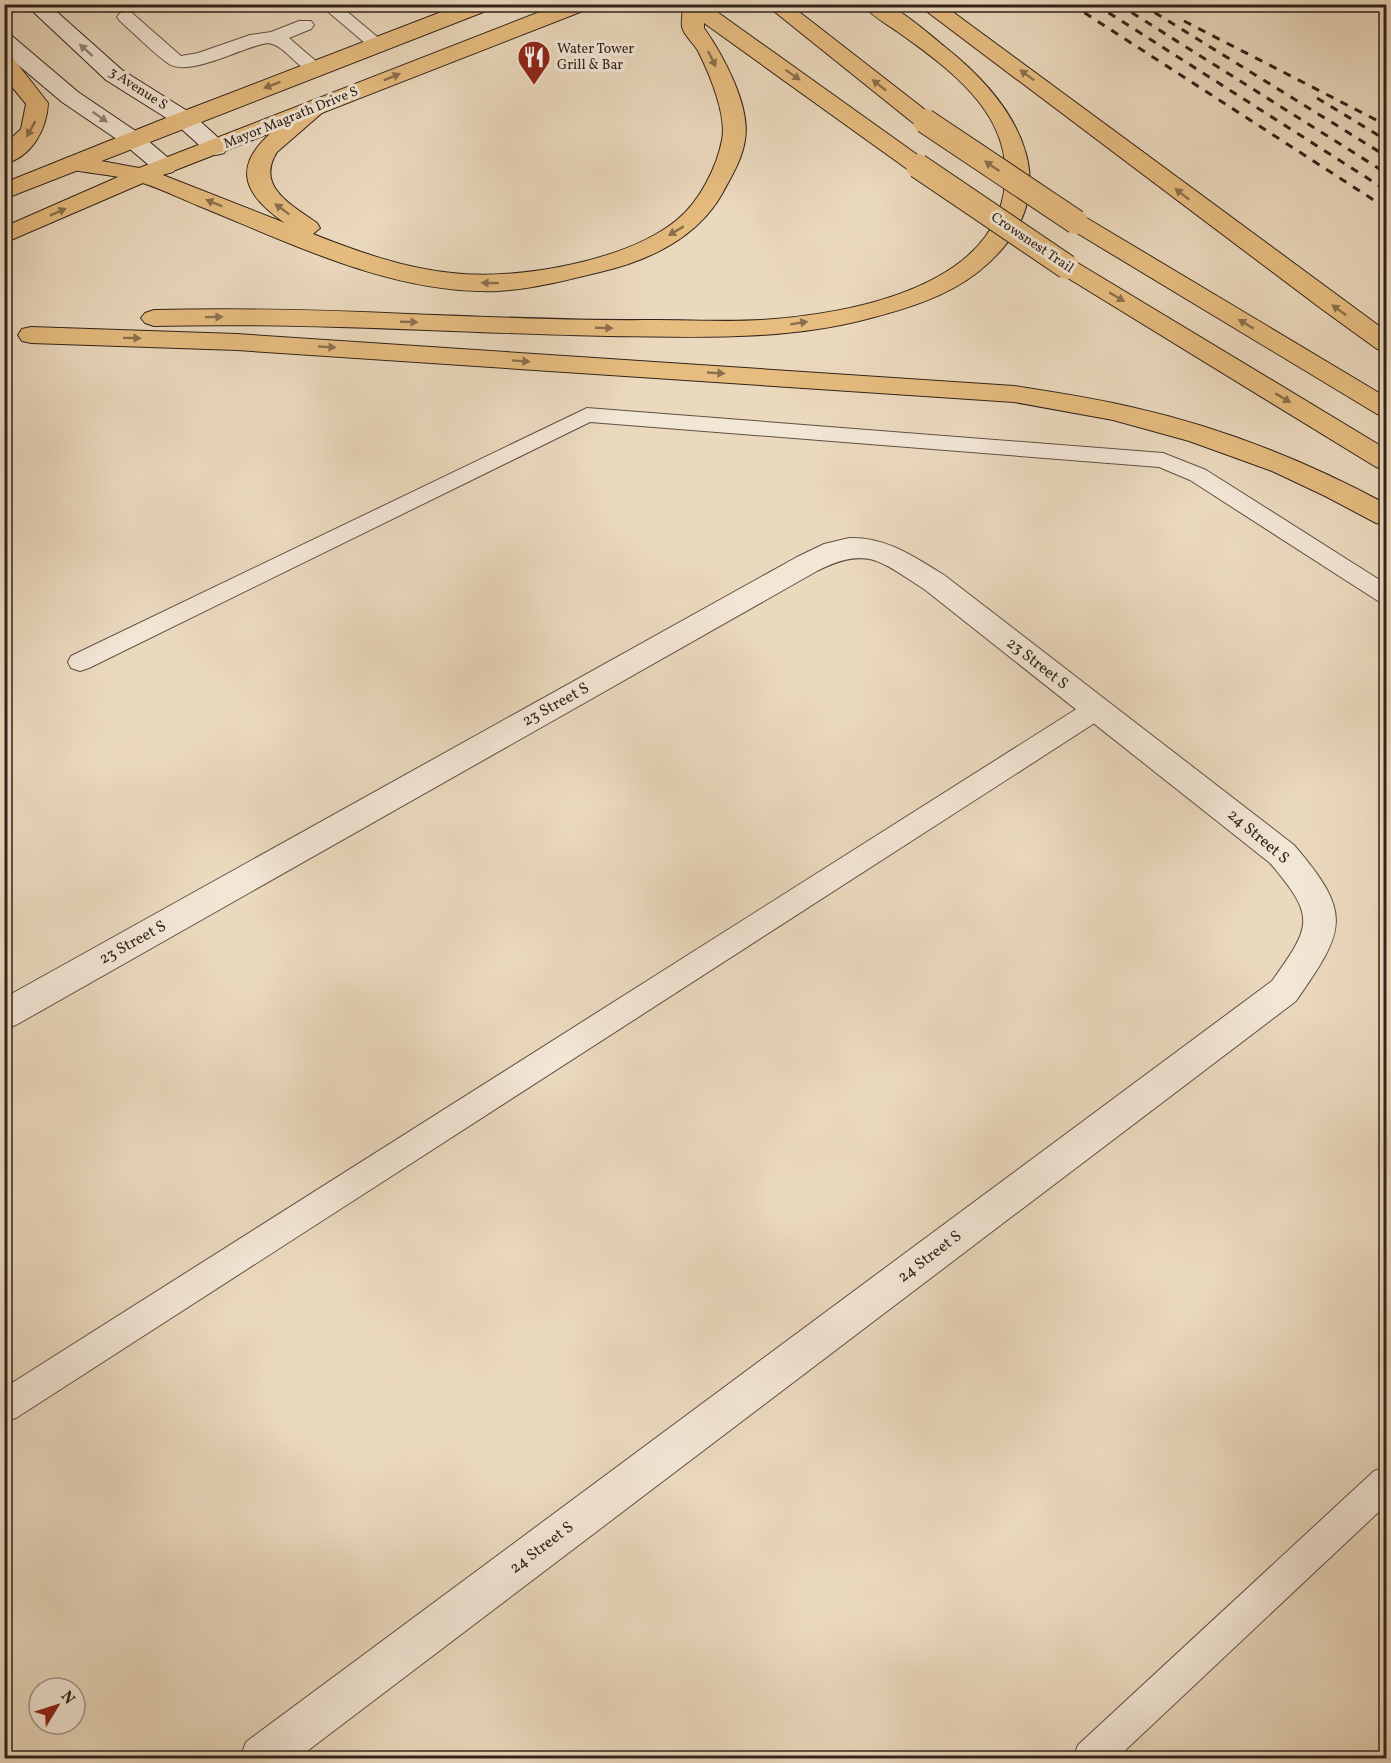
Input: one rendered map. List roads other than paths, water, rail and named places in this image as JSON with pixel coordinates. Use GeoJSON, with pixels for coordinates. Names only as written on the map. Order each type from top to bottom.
{"type":"FeatureCollection","features":[{"type":"Feature","properties":{"kind":"main road"},"geometry":{"type":"LineString","coordinates":[[4,192],[132,139],[483,4]]}},
{"type":"Feature","properties":{"kind":"main road","name":"Mayor Magrath Drive S"},"geometry":{"type":"LineString","coordinates":[[4,236],[142,175],[580,4]]}},
{"type":"Feature","properties":{"kind":"main road"},"geometry":{"type":"LineString","coordinates":[[775,4],[926,121],[1076,222],[1386,408]]}},
{"type":"Feature","properties":{"kind":"main road"},"geometry":{"type":"LineString","coordinates":[[4,341],[109,320],[248,316],[614,328],[770,327],[841,317],[900,302],[949,281],[989,250],[1010,215],[1020,180],[1017,154],[1005,122],[979,89],[908,28],[872,4]]}},
{"type":"Feature","properties":{"kind":"main road"},"geometry":{"type":"LineString","coordinates":[[927,4],[990,48],[1239,238],[1386,343]]}},
{"type":"Feature","properties":{"kind":"main road"},"geometry":{"type":"LineString","coordinates":[[74,163],[142,175],[346,256],[414,275],[454,281],[498,283],[557,275],[607,263],[649,247],[687,224],[707,199],[725,167],[734,139],[732,109],[710,52],[693,28],[692,5]]}},
{"type":"Feature","properties":{"kind":"main road","name":"Crowsnest Trail"},"geometry":{"type":"LineString","coordinates":[[692,5],[918,166],[1067,267],[1386,461]]}},
{"type":"Feature","properties":{"kind":"main road"},"geometry":{"type":"LineString","coordinates":[[4,62],[37,103],[36,124],[23,143],[4,157]]}},
{"type":"Feature","properties":{"kind":"main road"},"geometry":{"type":"LineString","coordinates":[[319,106],[266,148],[257,164],[259,183],[274,203],[346,256]]}},
{"type":"Feature","properties":{"kind":"main road"},"geometry":{"type":"LineString","coordinates":[[32,335],[237,342],[1014,394],[1089,406],[1170,425],[1253,453],[1357,499],[1386,516]]}},
{"type":"Feature","properties":{"kind":"street","name":"3 Avenue S"},"geometry":{"type":"LineString","coordinates":[[34,4],[114,75],[184,119],[216,148]]}},
{"type":"Feature","properties":{"kind":"street"},"geometry":{"type":"LineString","coordinates":[[4,41],[70,97],[132,139],[165,167]]}},
{"type":"Feature","properties":{"kind":"street","name":"23 Street S"},"geometry":{"type":"LineString","coordinates":[[4,1015],[748,597],[833,552],[854,546],[878,550],[934,582],[1095,711]]}},
{"type":"Feature","properties":{"kind":"street","name":"24 Street S"},"geometry":{"type":"LineString","coordinates":[[262,1758],[1284,991],[1310,951],[1318,929],[1320,910],[1304,880],[1282,854],[1095,711]]}},
{"type":"Feature","properties":{"kind":"lane"},"geometry":{"type":"LineString","coordinates":[[327,4],[378,45]]}},
{"type":"Feature","properties":{"kind":"lane"},"geometry":{"type":"LineString","coordinates":[[126,17],[177,61],[199,60],[258,38],[273,38],[305,25]]}},
{"type":"Feature","properties":{"kind":"lane"},"geometry":{"type":"LineString","coordinates":[[273,38],[287,45],[315,69]]}},
{"type":"Feature","properties":{"kind":"lane"},"geometry":{"type":"LineString","coordinates":[[80,662],[587,415],[1163,460],[1198,475],[1386,595]]}},
{"type":"Feature","properties":{"kind":"lane"},"geometry":{"type":"LineString","coordinates":[[4,1407],[1095,711]]}},
{"type":"Feature","properties":{"kind":"lane"},"geometry":{"type":"LineString","coordinates":[[1091,1758],[1386,1483]]}},
{"type":"Feature","properties":{"kind":"railway"},"geometry":{"type":"LineString","coordinates":[[1071,4],[1386,208]]}},
{"type":"Feature","properties":{"kind":"railway"},"geometry":{"type":"LineString","coordinates":[[1095,4],[1386,190]]}},
{"type":"Feature","properties":{"kind":"railway"},"geometry":{"type":"LineString","coordinates":[[1118,4],[1386,173]]}},
{"type":"Feature","properties":{"kind":"railway"},"geometry":{"type":"LineString","coordinates":[[1141,4],[1386,156]]}},
{"type":"Feature","properties":{"kind":"railway"},"geometry":{"type":"LineString","coordinates":[[1184,21],[1386,125]]}},
{"type":"Feature","properties":{"kind":"railway"},"geometry":{"type":"LineString","coordinates":[[1317,98],[1386,140]]}},
{"type":"Feature","properties":{"kind":"place","name":"Water Tower Grill & Bar"},"geometry":{"type":"Point","coordinates":[534,86]}}]}
